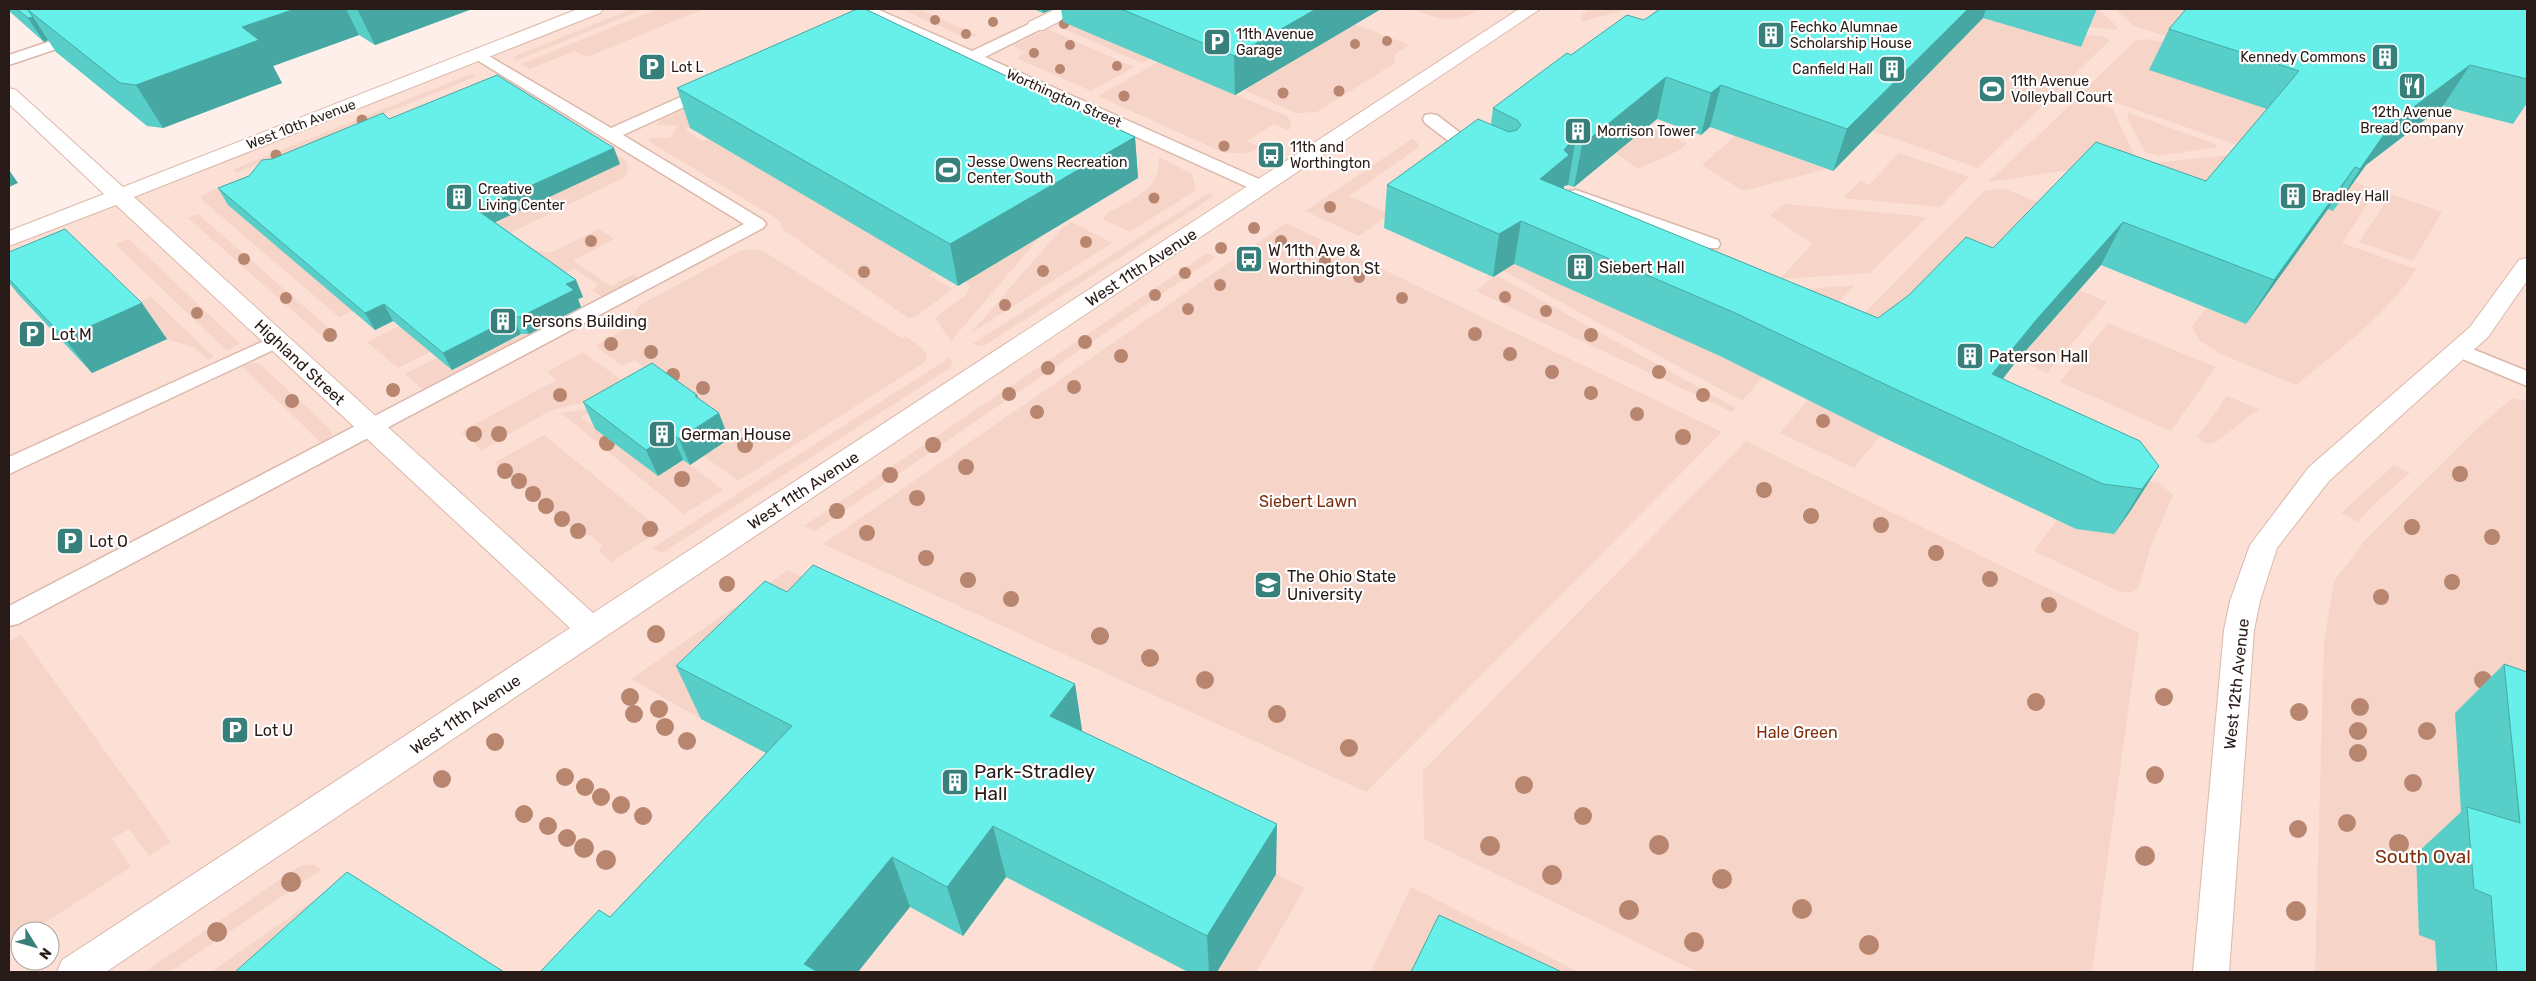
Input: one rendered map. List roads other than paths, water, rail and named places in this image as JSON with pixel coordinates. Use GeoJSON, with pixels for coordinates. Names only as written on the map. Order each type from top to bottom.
{"type":"FeatureCollection","features":[{"type":"Feature","properties":{"kind":"street","name":"West 10th Avenue"},"geometry":{"type":"LineString","coordinates":[[9,239],[594,9]]}},
{"type":"Feature","properties":{"kind":"street"},"geometry":{"type":"LineString","coordinates":[[1036,26],[1069,9]]}},
{"type":"Feature","properties":{"kind":"street","name":"West 11th Avenue"},"geometry":{"type":"LineString","coordinates":[[75,972],[1531,9]]}},
{"type":"Feature","properties":{"kind":"street","name":"Highland Street"},"geometry":{"type":"LineString","coordinates":[[9,94],[591,630]]}},
{"type":"Feature","properties":{"kind":"street","name":"West 12th Avenue"},"geometry":{"type":"LineString","coordinates":[[2211,972],[2239,630],[2245,601],[2264,545],[2319,474],[2479,332],[2527,265]]}},
{"type":"Feature","properties":{"kind":"lane","name":"Worthington Street"},"geometry":{"type":"LineString","coordinates":[[868,15],[972,57],[1262,187]]}},
{"type":"Feature","properties":{"kind":"lane"},"geometry":{"type":"LineString","coordinates":[[972,57],[1036,26]]}},
{"type":"Feature","properties":{"kind":"lane"},"geometry":{"type":"LineString","coordinates":[[9,60],[91,33]]}},
{"type":"Feature","properties":{"kind":"lane"},"geometry":{"type":"LineString","coordinates":[[9,618],[757,224],[477,54]]}},
{"type":"Feature","properties":{"kind":"lane"},"geometry":{"type":"LineString","coordinates":[[610,135],[721,85]]}},
{"type":"Feature","properties":{"kind":"lane"},"geometry":{"type":"LineString","coordinates":[[1431,119],[1475,153],[1497,164]]}},
{"type":"Feature","properties":{"kind":"lane"},"geometry":{"type":"LineString","coordinates":[[1568,192],[1711,244]]}},
{"type":"Feature","properties":{"kind":"lane"},"geometry":{"type":"LineString","coordinates":[[9,466],[277,341]]}},
{"type":"Feature","properties":{"kind":"lane"},"geometry":{"type":"LineString","coordinates":[[2460,350],[2527,379]]}},
{"type":"Feature","properties":{"kind":"place","name":"Fechko Alumnae Scholarship House"},"geometry":{"type":"Point","coordinates":[1771,35]}},
{"type":"Feature","properties":{"kind":"place","name":"11th Avenue Garage"},"geometry":{"type":"Point","coordinates":[1217,42]}},
{"type":"Feature","properties":{"kind":"place","name":"Kennedy Commons"},"geometry":{"type":"Point","coordinates":[2385,57]}},
{"type":"Feature","properties":{"kind":"place","name":"Lot L"},"geometry":{"type":"Point","coordinates":[652,67]}},
{"type":"Feature","properties":{"kind":"place","name":"Canfield Hall"},"geometry":{"type":"Point","coordinates":[1892,69]}},
{"type":"Feature","properties":{"kind":"place","name":"12th Avenue Bread Company"},"geometry":{"type":"Point","coordinates":[2412,86]}},
{"type":"Feature","properties":{"kind":"place","name":"11th Avenue Volleyball Court"},"geometry":{"type":"Point","coordinates":[1992,89]}},
{"type":"Feature","properties":{"kind":"place","name":"Morrison Tower"},"geometry":{"type":"Point","coordinates":[1578,131]}},
{"type":"Feature","properties":{"kind":"place","name":"11th and Worthington"},"geometry":{"type":"Point","coordinates":[1271,155]}},
{"type":"Feature","properties":{"kind":"place","name":"Jesse Owens Recreation Center South"},"geometry":{"type":"Point","coordinates":[948,170]}},
{"type":"Feature","properties":{"kind":"place","name":"Bradley Hall"},"geometry":{"type":"Point","coordinates":[2293,196]}},
{"type":"Feature","properties":{"kind":"place","name":"Creative Living Center"},"geometry":{"type":"Point","coordinates":[459,197]}},
{"type":"Feature","properties":{"kind":"place","name":"W 11th Ave & Worthington St"},"geometry":{"type":"Point","coordinates":[1249,259]}},
{"type":"Feature","properties":{"kind":"place","name":"Siebert Hall"},"geometry":{"type":"Point","coordinates":[1580,267]}},
{"type":"Feature","properties":{"kind":"place","name":"Persons Building"},"geometry":{"type":"Point","coordinates":[503,321]}},
{"type":"Feature","properties":{"kind":"place","name":"Lot M"},"geometry":{"type":"Point","coordinates":[32,334]}},
{"type":"Feature","properties":{"kind":"place","name":"Paterson Hall"},"geometry":{"type":"Point","coordinates":[1970,356]}},
{"type":"Feature","properties":{"kind":"place","name":"German House"},"geometry":{"type":"Point","coordinates":[662,434]}},
{"type":"Feature","properties":{"kind":"place","name":"Lot O"},"geometry":{"type":"Point","coordinates":[70,541]}},
{"type":"Feature","properties":{"kind":"place","name":"The Ohio State University"},"geometry":{"type":"Point","coordinates":[1268,585]}},
{"type":"Feature","properties":{"kind":"place","name":"Lot U"},"geometry":{"type":"Point","coordinates":[235,730]}},
{"type":"Feature","properties":{"kind":"place","name":"Park-Stradley Hall"},"geometry":{"type":"Point","coordinates":[955,782]}},
{"type":"Feature","properties":{"kind":"park label","name":"Siebert Lawn"},"geometry":{"type":"Point","coordinates":[1308,501]}},
{"type":"Feature","properties":{"kind":"park label","name":"Hale Green"},"geometry":{"type":"Point","coordinates":[1797,732]}},
{"type":"Feature","properties":{"kind":"park label","name":"South Oval"},"geometry":{"type":"Point","coordinates":[2423,856]}}]}
